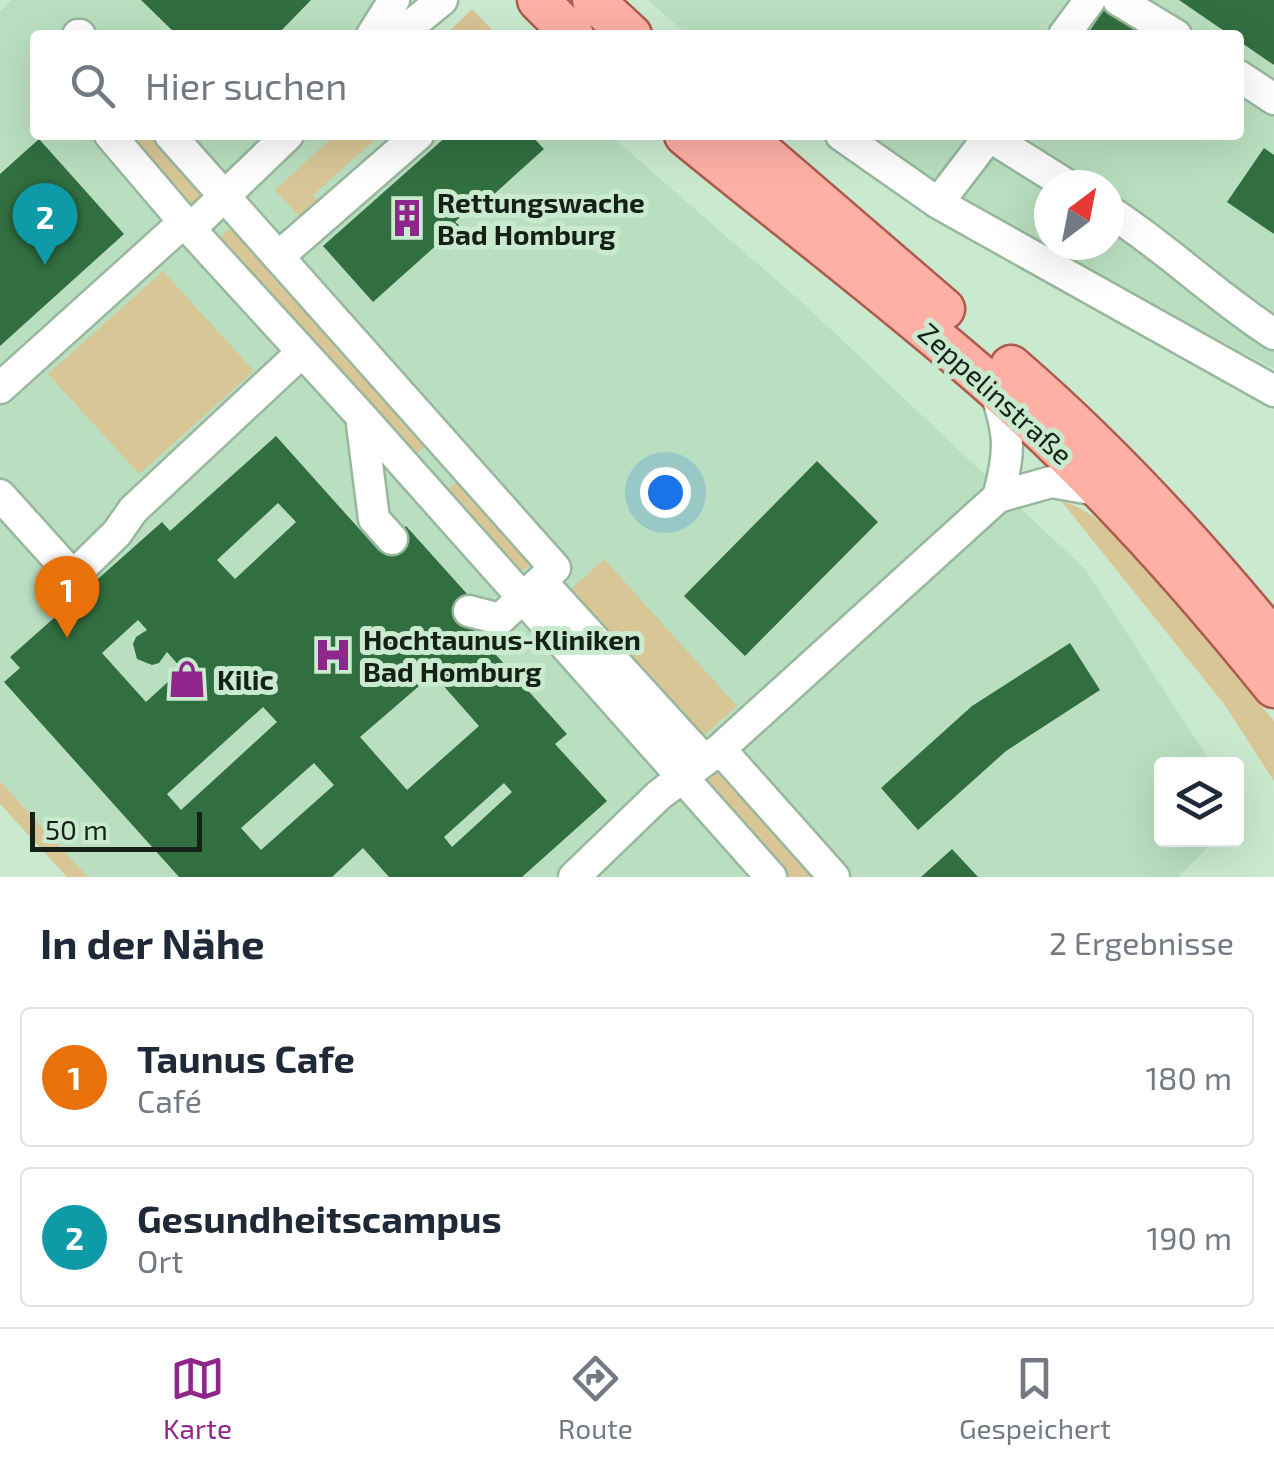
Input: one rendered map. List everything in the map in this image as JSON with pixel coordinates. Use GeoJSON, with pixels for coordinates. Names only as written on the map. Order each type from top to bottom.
{"type":"FeatureCollection","features":[{"type":"Feature","properties":{"kind":"main road"},"geometry":{"type":"LineString","coordinates":[[538,0],[568,30]]}},
{"type":"Feature","properties":{"kind":"main road"},"geometry":{"type":"LineString","coordinates":[[593,0],[626,30]]}},
{"type":"Feature","properties":{"kind":"main road","name":"Zeppelinstraße"},"geometry":{"type":"LineString","coordinates":[[691,140],[993,386],[1103,490],[1274,687]]}},
{"type":"Feature","properties":{"kind":"main road","name":"Zeppelinstraße"},"geometry":{"type":"LineString","coordinates":[[748,140],[1091,439],[1260,616],[1274,641]]}},
{"type":"Feature","properties":{"kind":"street"},"geometry":{"type":"LineString","coordinates":[[375,30],[394,0]]}},
{"type":"Feature","properties":{"kind":"street"},"geometry":{"type":"LineString","coordinates":[[405,30],[442,0]]}},
{"type":"Feature","properties":{"kind":"street"},"geometry":{"type":"LineString","coordinates":[[1068,30],[1090,0]]}},
{"type":"Feature","properties":{"kind":"street"},"geometry":{"type":"LineString","coordinates":[[1118,0],[1168,30]]}},
{"type":"Feature","properties":{"kind":"street"},"geometry":{"type":"LineString","coordinates":[[1244,79],[1274,98]]}},
{"type":"Feature","properties":{"kind":"street"},"geometry":{"type":"LineString","coordinates":[[114,140],[420,484],[540,583]]}},
{"type":"Feature","properties":{"kind":"street"},"geometry":{"type":"LineString","coordinates":[[174,140],[453,456],[540,583],[702,762],[834,877]]}},
{"type":"Feature","properties":{"kind":"street"},"geometry":{"type":"LineString","coordinates":[[0,388],[187,226],[225,198],[236,175],[256,152],[281,140]]}},
{"type":"Feature","properties":{"kind":"street"},"geometry":{"type":"LineString","coordinates":[[278,257],[412,140]]}},
{"type":"Feature","properties":{"kind":"street"},"geometry":{"type":"LineString","coordinates":[[847,140],[938,204],[1274,391]]}},
{"type":"Feature","properties":{"kind":"street"},"geometry":{"type":"LineString","coordinates":[[938,204],[987,140]]}},
{"type":"Feature","properties":{"kind":"street"},"geometry":{"type":"LineString","coordinates":[[996,140],[1043,170]]}},
{"type":"Feature","properties":{"kind":"street"},"geometry":{"type":"LineString","coordinates":[[1124,220],[1274,334]]}},
{"type":"Feature","properties":{"kind":"street"},"geometry":{"type":"LineString","coordinates":[[0,495],[73,576],[117,533],[133,510],[301,353]]}},
{"type":"Feature","properties":{"kind":"street"},"geometry":{"type":"LineString","coordinates":[[993,386],[1008,438],[1009,459],[998,496]]}},
{"type":"Feature","properties":{"kind":"street"},"geometry":{"type":"LineString","coordinates":[[361,416],[374,519],[392,539]]}},
{"type":"Feature","properties":{"kind":"street"},"geometry":{"type":"LineString","coordinates":[[420,484],[453,456]]}},
{"type":"Feature","properties":{"kind":"street"},"geometry":{"type":"LineString","coordinates":[[574,877],[998,496],[1051,482],[1103,490]]}},
{"type":"Feature","properties":{"kind":"street"},"geometry":{"type":"LineString","coordinates":[[470,612],[500,619],[540,583]]}},
{"type":"Feature","properties":{"kind":"street"},"geometry":{"type":"LineString","coordinates":[[702,762],[771,877]]}},
{"type":"Feature","properties":{"kind":"shaded area"},"geometry":{"type":"Polygon","coordinates":[[[11,0],[384,0],[424,30],[30,30],[30,140],[616,140],[806,306],[1085,569],[1207,757],[1154,757],[1154,847],[1208,847],[1178,877],[88,877],[0,781],[0,11],[11,0]]]}},
{"type":"Feature","properties":{"kind":"shaded area"},"geometry":{"type":"Polygon","coordinates":[[[648,0],[1274,0],[1274,369],[1070,260],[1124,260],[1124,170],[1034,170],[1034,241],[867,140],[1244,140],[1244,30],[682,30],[648,0]]]}},
{"type":"Feature","properties":{"kind":"shaded area"},"geometry":{"type":"Polygon","coordinates":[[[472,9],[492,30],[450,30],[472,9]]]}},
{"type":"Feature","properties":{"kind":"shaded area"},"geometry":{"type":"Polygon","coordinates":[[[127,140],[160,140],[200,187],[200,198],[187,205],[127,140]]]}},
{"type":"Feature","properties":{"kind":"shaded area"},"geometry":{"type":"Polygon","coordinates":[[[330,140],[374,140],[313,195],[325,209],[308,226],[275,190],[330,140]]]}},
{"type":"Feature","properties":{"kind":"shaded area"},"geometry":{"type":"Polygon","coordinates":[[[232,228],[239,229],[427,445],[414,456],[219,241],[232,228]]]}},
{"type":"Feature","properties":{"kind":"shaded area"},"geometry":{"type":"Polygon","coordinates":[[[163,271],[254,371],[139,474],[48,374],[163,271]]]}},
{"type":"Feature","properties":{"kind":"shaded area"},"geometry":{"type":"Polygon","coordinates":[[[461,480],[533,562],[523,570],[516,571],[448,495],[449,488],[461,480]]]}},
{"type":"Feature","properties":{"kind":"shaded area"},"geometry":{"type":"Polygon","coordinates":[[[1062,502],[1086,511],[1143,562],[1205,632],[1274,721],[1274,781],[1224,704],[1062,502]]]}},
{"type":"Feature","properties":{"kind":"shaded area"},"geometry":{"type":"Polygon","coordinates":[[[604,559],[737,706],[702,737],[569,591],[604,559]]]}},
{"type":"Feature","properties":{"kind":"shaded area"},"geometry":{"type":"Polygon","coordinates":[[[720,767],[826,877],[789,877],[705,781],[707,774],[720,767]]]}},
{"type":"Feature","properties":{"kind":"shaded area"},"geometry":{"type":"Polygon","coordinates":[[[0,781],[88,877],[67,877],[0,804],[0,781]]]}},
{"type":"Feature","properties":{"kind":"building"},"geometry":{"type":"Polygon","coordinates":[[[141,0],[311,0],[282,30],[172,30],[141,0]]]}},
{"type":"Feature","properties":{"kind":"building"},"geometry":{"type":"Polygon","coordinates":[[[1179,0],[1274,0],[1274,65],[1244,44],[1244,30],[1223,30],[1179,0]]]}},
{"type":"Feature","properties":{"kind":"building"},"geometry":{"type":"Polygon","coordinates":[[[1109,2],[1150,30],[1090,30],[1109,2]]]}},
{"type":"Feature","properties":{"kind":"building"},"geometry":{"type":"Polygon","coordinates":[[[40,140],[124,234],[0,346],[0,174],[40,140]]]}},
{"type":"Feature","properties":{"kind":"building","name":"Rettungswache Bad Homburg"},"geometry":{"type":"Polygon","coordinates":[[[442,140],[536,140],[544,149],[472,214],[468,210],[455,222],[459,225],[373,302],[323,246],[442,140]]]}},
{"type":"Feature","properties":{"kind":"building"},"geometry":{"type":"Polygon","coordinates":[[[1264,148],[1274,155],[1274,234],[1227,202],[1264,148]]]}},
{"type":"Feature","properties":{"kind":"building","name":"Hochtaunus-Kliniken Bad Homburg"},"geometry":{"type":"Polygon","coordinates":[[[276,436],[379,551],[406,526],[477,605],[463,618],[567,734],[555,744],[607,801],[522,877],[389,877],[363,848],[332,877],[179,877],[4,682],[20,668],[10,657],[162,522],[170,531],[276,436]],[[278,503],[217,560],[235,579],[296,522],[278,503]],[[138,620],[102,653],[146,702],[182,669],[167,652],[159,663],[152,665],[137,659],[133,644],[147,630],[138,620]],[[433,674],[360,737],[407,790],[479,726],[433,674]],[[263,707],[167,794],[181,810],[277,722],[263,707]],[[314,763],[241,828],[261,850],[334,785],[314,763]],[[504,783],[444,837],[452,847],[512,792],[504,783]]]}},
{"type":"Feature","properties":{"kind":"building"},"geometry":{"type":"Polygon","coordinates":[[[817,461],[878,522],[745,656],[684,596],[817,461]]]}},
{"type":"Feature","properties":{"kind":"building"},"geometry":{"type":"Polygon","coordinates":[[[1070,643],[1100,690],[1006,751],[918,830],[881,788],[972,706],[1070,643]]]}},
{"type":"Feature","properties":{"kind":"building"},"geometry":{"type":"Polygon","coordinates":[[[952,849],[978,877],[921,877],[952,849]]]}},
{"type":"Feature","properties":{"kind":"place","name":"Rettungswache Bad Homburg"},"geometry":{"type":"Point","coordinates":[407,218]}},
{"type":"Feature","properties":{"kind":"place","name":"Gesundheitscampus"},"geometry":{"type":"Point","coordinates":[45,265]}},
{"type":"Feature","properties":{"kind":"place","name":"Taunus Cafe"},"geometry":{"type":"Point","coordinates":[67,638]}},
{"type":"Feature","properties":{"kind":"place","name":"Hochtaunus-Kliniken Bad Homburg"},"geometry":{"type":"Point","coordinates":[333,655]}},
{"type":"Feature","properties":{"kind":"place","name":"Kilic"},"geometry":{"type":"Point","coordinates":[187,679]}}]}
